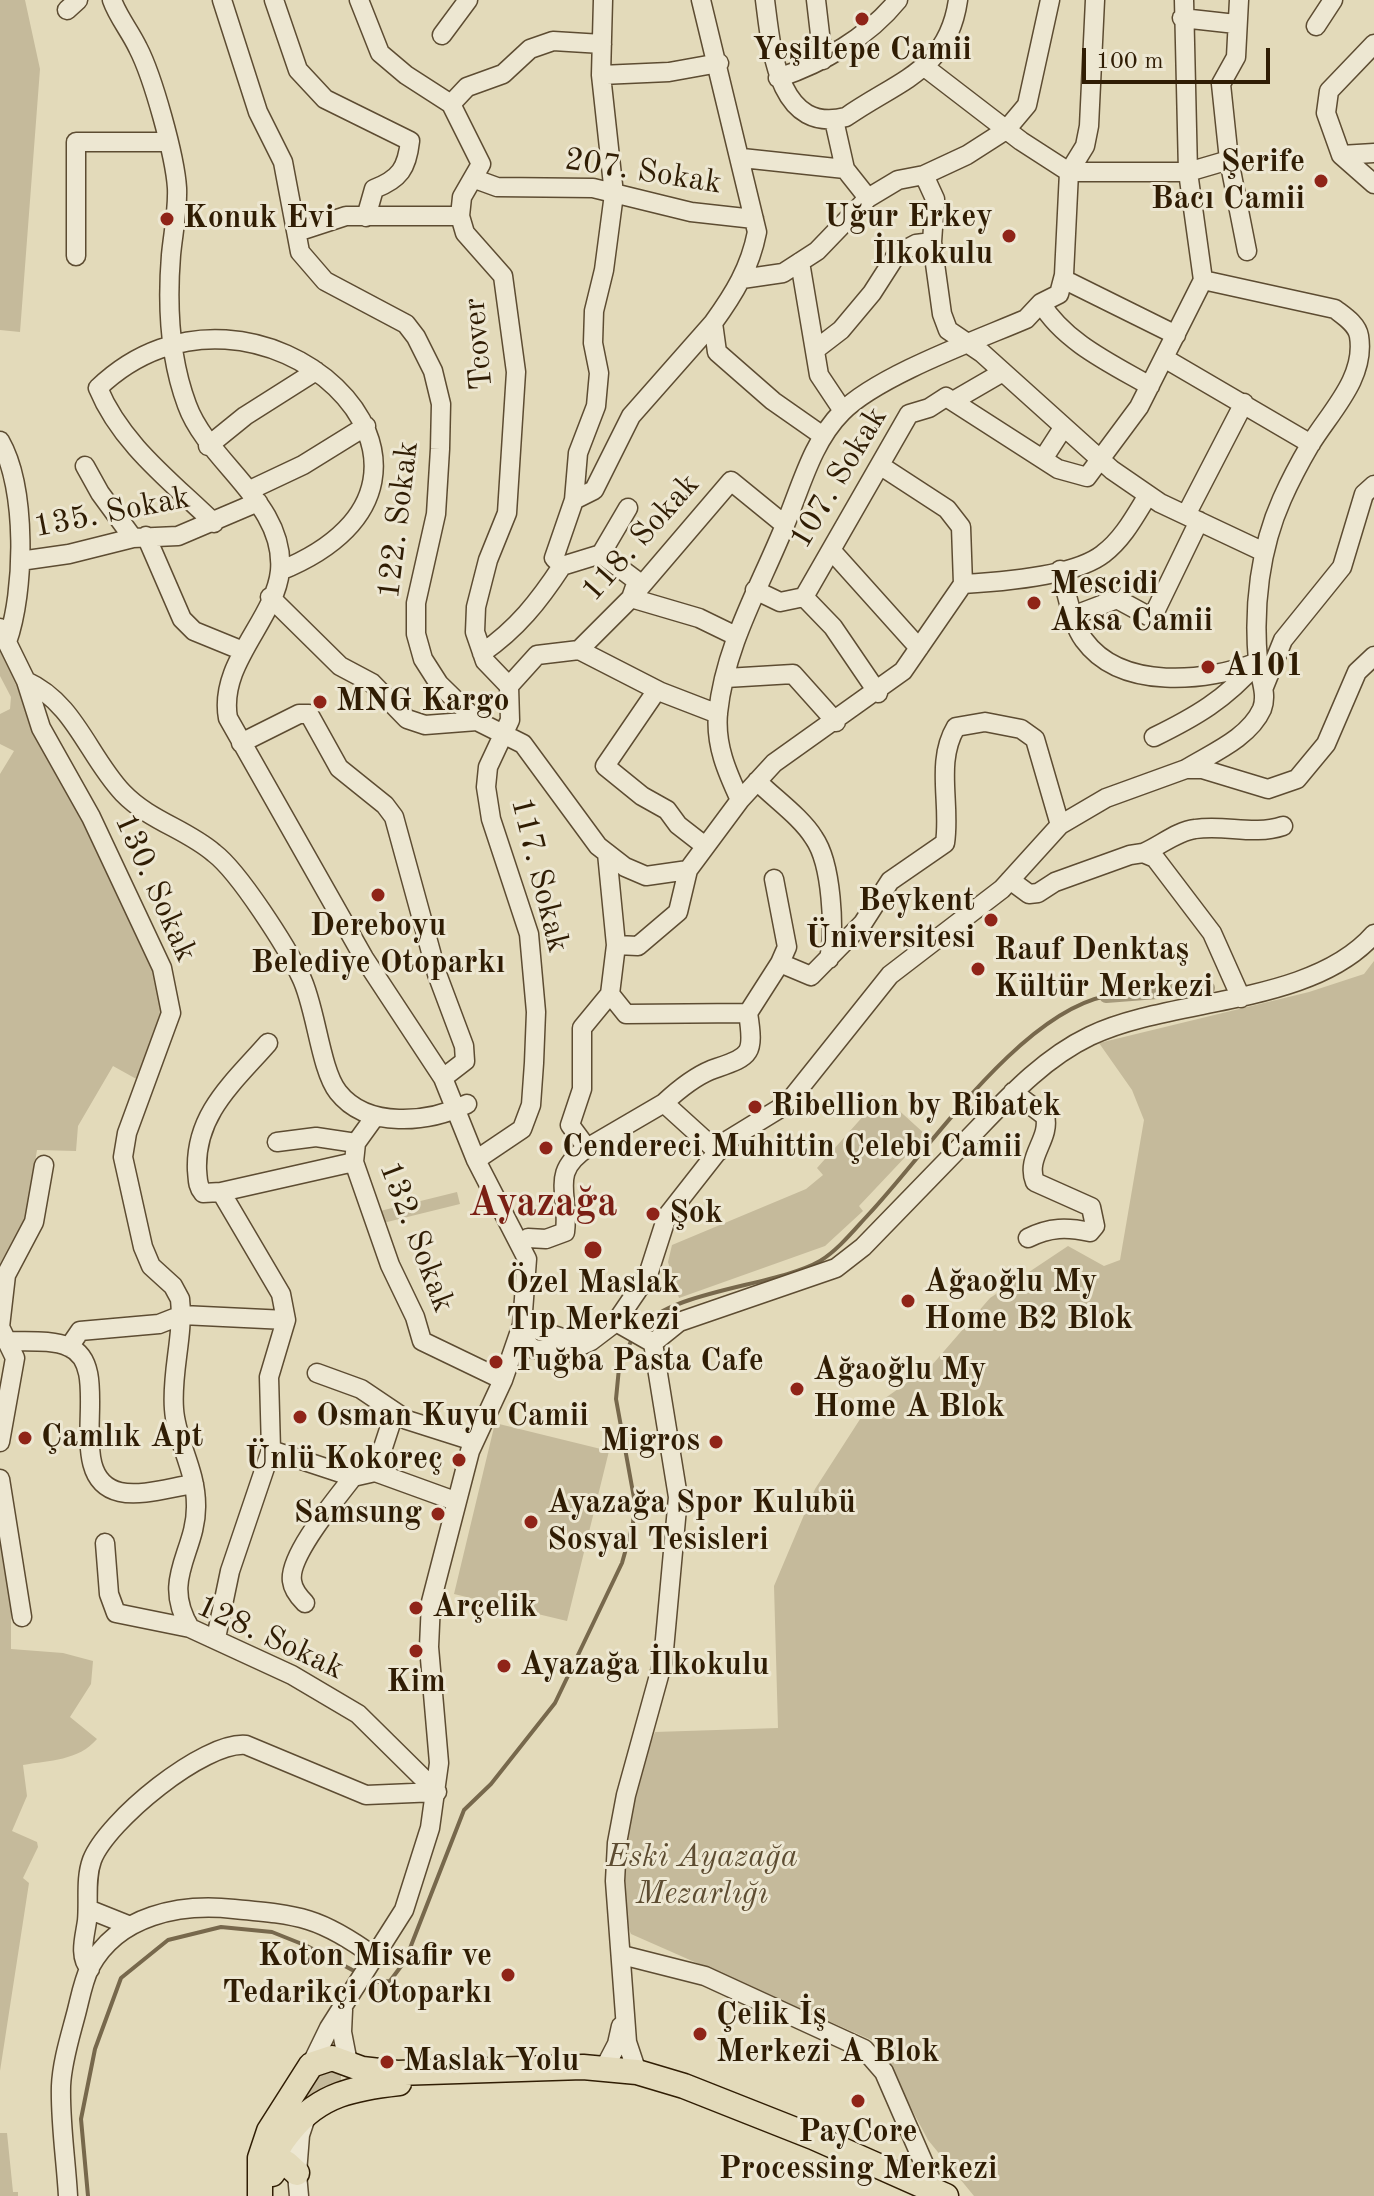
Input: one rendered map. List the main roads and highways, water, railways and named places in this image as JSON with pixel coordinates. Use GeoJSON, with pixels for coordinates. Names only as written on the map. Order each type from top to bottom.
{"type":"FeatureCollection","features":[{"type":"Feature","properties":{"kind":"main road"},"geometry":{"type":"LineString","coordinates":[[271,2185],[273,2158],[284,2124],[311,2065],[332,2058],[376,2072],[605,2067],[934,2194]]}},
{"type":"Feature","properties":{"kind":"main road"},"geometry":{"type":"LineString","coordinates":[[339,2093],[351,2079],[352,2069],[348,2063]]}},
{"type":"Feature","properties":{"kind":"main road"},"geometry":{"type":"LineString","coordinates":[[562,2070],[640,2078]]}},
{"type":"Feature","properties":{"kind":"main road"},"geometry":{"type":"LineString","coordinates":[[260,2196],[263,2144],[284,2124],[339,2093],[381,2085],[443,2081],[480,2072]]}},
{"type":"Feature","properties":{"kind":"main road"},"geometry":{"type":"LineString","coordinates":[[271,2185],[279,2164],[286,2163],[298,2185]]}},
{"type":"Feature","properties":{"kind":"waterway"},"geometry":{"type":"LineString","coordinates":[[1106,996],[1208,988]]}},
{"type":"Feature","properties":{"kind":"waterway"},"geometry":{"type":"LineString","coordinates":[[640,1329],[675,1305],[801,1270],[827,1256],[846,1240],[977,1088],[1009,1056],[1073,1008],[1106,996]]}},
{"type":"Feature","properties":{"kind":"waterway"},"geometry":{"type":"LineString","coordinates":[[366,1977],[375,1982],[390,1981],[405,1961],[464,1810],[491,1784],[555,1703],[622,1563],[633,1524],[634,1498],[616,1399],[619,1368],[632,1339]]}},
{"type":"Feature","properties":{"kind":"waterway"},"geometry":{"type":"LineString","coordinates":[[88,2196],[81,2119],[95,2049],[121,1978],[168,1940],[221,1927],[272,1932],[307,1946],[358,1973]]}},
{"type":"Feature","properties":{"kind":"place","name":"Yeşiltepe Camii"},"geometry":{"type":"Point","coordinates":[862,19]}},
{"type":"Feature","properties":{"kind":"place","name":"Şerife Bacı Camii"},"geometry":{"type":"Point","coordinates":[1321,181]}},
{"type":"Feature","properties":{"kind":"place","name":"Konuk Evi"},"geometry":{"type":"Point","coordinates":[167,219]}},
{"type":"Feature","properties":{"kind":"place","name":"Uğur Erkey İlkokulu"},"geometry":{"type":"Point","coordinates":[1009,236]}},
{"type":"Feature","properties":{"kind":"place","name":"Mescidi Aksa Camii"},"geometry":{"type":"Point","coordinates":[1034,603]}},
{"type":"Feature","properties":{"kind":"place","name":"A101"},"geometry":{"type":"Point","coordinates":[1208,667]}},
{"type":"Feature","properties":{"kind":"place","name":"MNG Kargo"},"geometry":{"type":"Point","coordinates":[320,702]}},
{"type":"Feature","properties":{"kind":"place","name":"Dereboyu Belediye Otoparkı"},"geometry":{"type":"Point","coordinates":[378,895]}},
{"type":"Feature","properties":{"kind":"place","name":"Beykent Üniversitesi"},"geometry":{"type":"Point","coordinates":[991,920]}},
{"type":"Feature","properties":{"kind":"place","name":"Rauf Denktaş Kültür Merkezi"},"geometry":{"type":"Point","coordinates":[978,969]}},
{"type":"Feature","properties":{"kind":"place","name":"Ribellion by Ribatek"},"geometry":{"type":"Point","coordinates":[755,1107]}},
{"type":"Feature","properties":{"kind":"place","name":"Cendereci Muhittin Çelebi Camii"},"geometry":{"type":"Point","coordinates":[546,1148]}},
{"type":"Feature","properties":{"kind":"place","name":"Şok"},"geometry":{"type":"Point","coordinates":[653,1214]}},
{"type":"Feature","properties":{"kind":"place","name":"Özel Maslak Tıp Merkezi"},"geometry":{"type":"Point","coordinates":[593,1250]}},
{"type":"Feature","properties":{"kind":"place","name":"Ağaoğlu My Home B2 Blok"},"geometry":{"type":"Point","coordinates":[908,1301]}},
{"type":"Feature","properties":{"kind":"place","name":"Tuğba Pasta Cafe"},"geometry":{"type":"Point","coordinates":[496,1362]}},
{"type":"Feature","properties":{"kind":"place","name":"Ağaoğlu My Home A Blok"},"geometry":{"type":"Point","coordinates":[797,1389]}},
{"type":"Feature","properties":{"kind":"place","name":"Osman Kuyu Camii"},"geometry":{"type":"Point","coordinates":[300,1417]}},
{"type":"Feature","properties":{"kind":"place","name":"Çamlık Apt"},"geometry":{"type":"Point","coordinates":[25,1438]}},
{"type":"Feature","properties":{"kind":"place","name":"Migros"},"geometry":{"type":"Point","coordinates":[716,1442]}},
{"type":"Feature","properties":{"kind":"place","name":"Ünlü Kokoreç"},"geometry":{"type":"Point","coordinates":[459,1460]}},
{"type":"Feature","properties":{"kind":"place","name":"Samsung"},"geometry":{"type":"Point","coordinates":[438,1514]}},
{"type":"Feature","properties":{"kind":"place","name":"Ayazağa Spor Kulubü Sosyal Tesisleri"},"geometry":{"type":"Point","coordinates":[531,1522]}},
{"type":"Feature","properties":{"kind":"place","name":"Arçelik"},"geometry":{"type":"Point","coordinates":[416,1608]}},
{"type":"Feature","properties":{"kind":"place","name":"Kim"},"geometry":{"type":"Point","coordinates":[416,1651]}},
{"type":"Feature","properties":{"kind":"place","name":"Ayazağa İlkokulu"},"geometry":{"type":"Point","coordinates":[504,1666]}},
{"type":"Feature","properties":{"kind":"place","name":"Koton Misafir ve Tedarikçi Otoparkı"},"geometry":{"type":"Point","coordinates":[508,1975]}},
{"type":"Feature","properties":{"kind":"place","name":"Çelik İş Merkezi A Blok"},"geometry":{"type":"Point","coordinates":[700,2034]}},
{"type":"Feature","properties":{"kind":"place","name":"Maslak Yolu"},"geometry":{"type":"Point","coordinates":[387,2062]}},
{"type":"Feature","properties":{"kind":"place","name":"PayCore Processing Merkezi"},"geometry":{"type":"Point","coordinates":[858,2101]}},
{"type":"Feature","properties":{"kind":"district","name":"Ayazağa"},"geometry":{"type":"Point","coordinates":[543,1205]}},
{"type":"Feature","properties":{"kind":"park label","name":"Eski Ayazağa Mezarlığı"},"geometry":{"type":"Point","coordinates":[702,1876]}}]}
